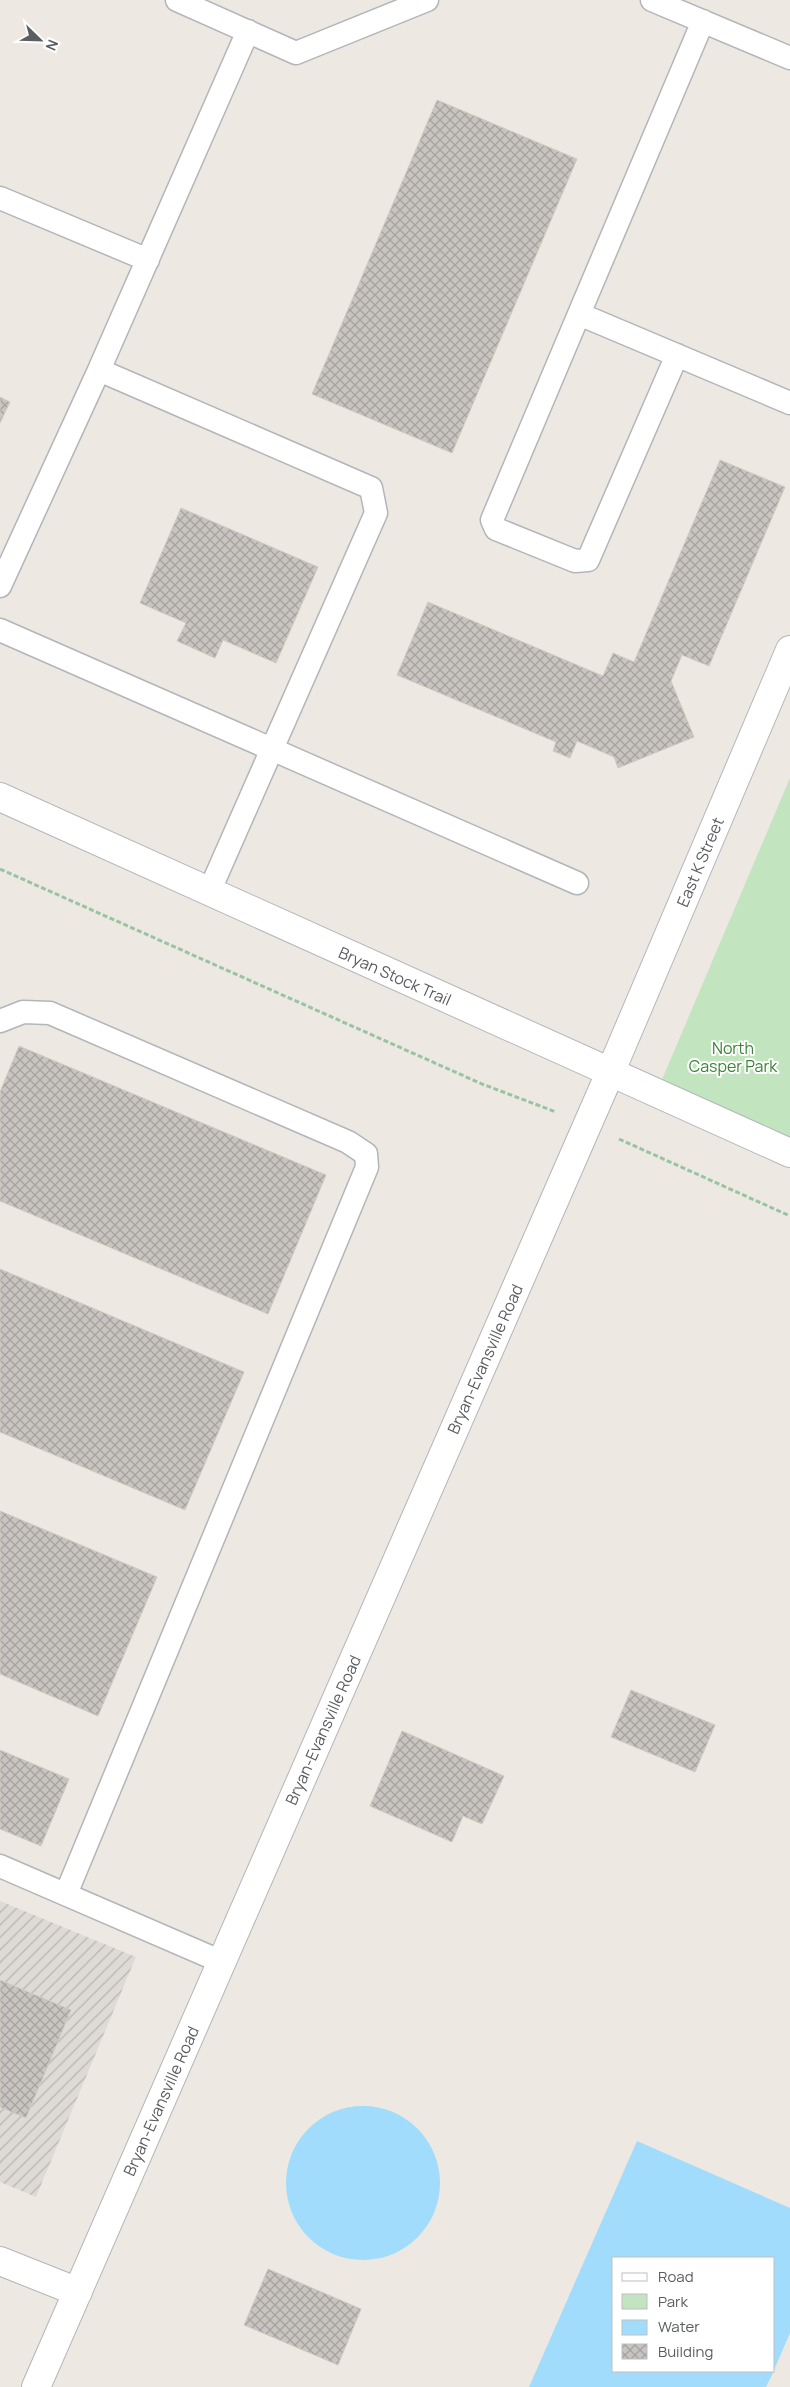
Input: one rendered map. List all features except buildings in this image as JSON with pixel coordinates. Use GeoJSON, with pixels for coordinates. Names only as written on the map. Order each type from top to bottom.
{"type":"FeatureCollection","features":[{"type":"Feature","properties":{"kind":"street","name":"East K Street"},"geometry":{"type":"LineString","coordinates":[[610,1073],[790,650]]}},
{"type":"Feature","properties":{"kind":"street","name":"Bryan Stock Trail"},"geometry":{"type":"LineString","coordinates":[[0,797],[790,1153]]}},
{"type":"Feature","properties":{"kind":"street","name":"Bryan-Evansville Road"},"geometry":{"type":"LineString","coordinates":[[36,2387],[610,1073]]}},
{"type":"Feature","properties":{"kind":"street"},"geometry":{"type":"LineString","coordinates":[[0,2261],[78,2292]]}},
{"type":"Feature","properties":{"kind":"lane"},"geometry":{"type":"LineString","coordinates":[[176,0],[296,53],[427,0]]}},
{"type":"Feature","properties":{"kind":"lane"},"geometry":{"type":"LineString","coordinates":[[652,0],[790,58]]}},
{"type":"Feature","properties":{"kind":"lane"},"geometry":{"type":"LineString","coordinates":[[677,355],[588,560],[575,562],[496,529],[492,520],[703,21]]}},
{"type":"Feature","properties":{"kind":"lane"},"geometry":{"type":"LineString","coordinates":[[0,586],[99,370],[248,31]]}},
{"type":"Feature","properties":{"kind":"lane"},"geometry":{"type":"LineString","coordinates":[[0,198],[148,260]]}},
{"type":"Feature","properties":{"kind":"lane"},"geometry":{"type":"LineString","coordinates":[[579,314],[790,403]]}},
{"type":"Feature","properties":{"kind":"lane"},"geometry":{"type":"LineString","coordinates":[[99,370],[371,488],[376,513],[209,892]]}},
{"type":"Feature","properties":{"kind":"lane"},"geometry":{"type":"LineString","coordinates":[[0,630],[577,883]]}},
{"type":"Feature","properties":{"kind":"lane"},"geometry":{"type":"LineString","coordinates":[[0,1020],[23,1012],[50,1013],[348,1142],[366,1154],[368,1167],[66,1894]]}},
{"type":"Feature","properties":{"kind":"lane"},"geometry":{"type":"LineString","coordinates":[[0,1866],[222,1962]]}},
{"type":"Feature","properties":{"kind":"path"},"geometry":{"type":"LineString","coordinates":[[0,870],[482,1084],[587,1124],[790,1216]]}},
{"type":"Feature","properties":{"kind":"shaded area"},"geometry":{"type":"Polygon","coordinates":[[[0,1901],[136,1957],[36,2197],[0,2182],[0,1901]]]}},
{"type":"Feature","properties":{"kind":"green space","name":"North Casper Park"},"geometry":{"type":"Polygon","coordinates":[[[790,778],[790,1145],[658,1089],[790,778]]]}},
{"type":"Feature","properties":{"kind":"water"},"geometry":{"type":"Polygon","coordinates":[[[363,2106],[378,2107],[393,2112],[418,2128],[434,2153],[439,2168],[439,2198],[434,2213],[418,2238],[393,2254],[378,2259],[363,2260],[348,2259],[333,2254],[308,2238],[292,2213],[287,2198],[286,2183],[287,2168],[292,2153],[308,2128],[333,2112],[348,2107],[363,2106]]]}},
{"type":"Feature","properties":{"kind":"water"},"geometry":{"type":"Polygon","coordinates":[[[637,2141],[790,2208],[790,2333],[775,2368],[775,2257],[612,2257],[612,2372],[774,2372],[766,2387],[529,2387],[637,2141]]]}}]}
